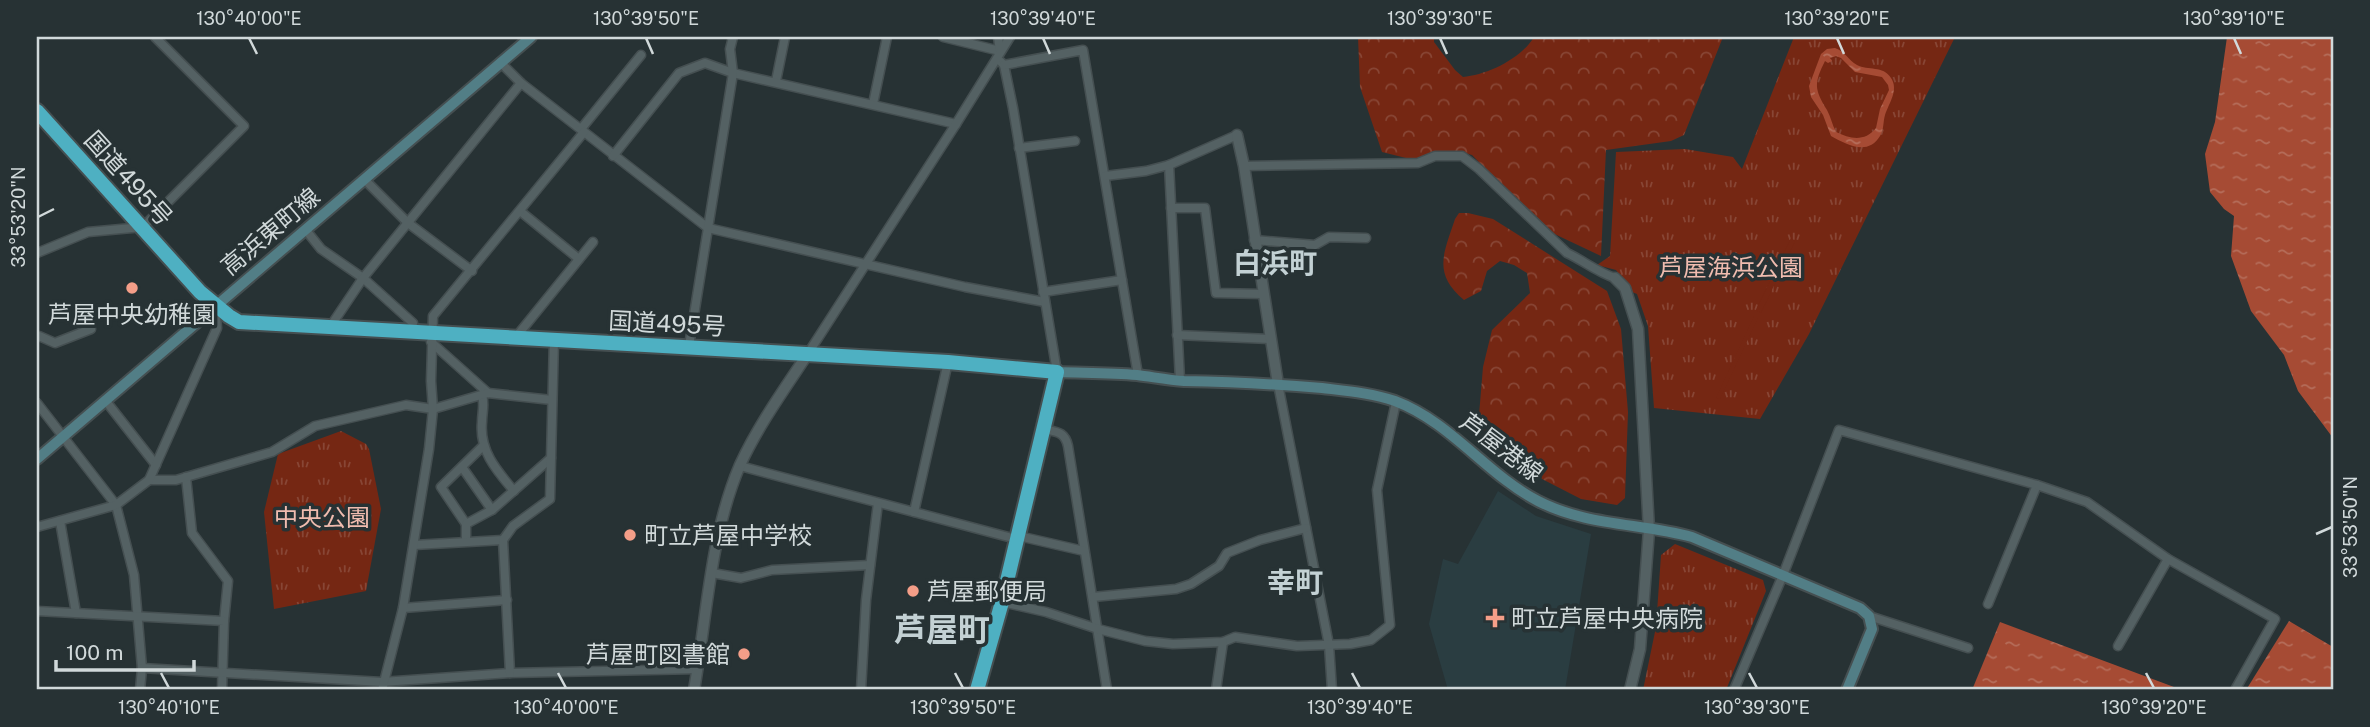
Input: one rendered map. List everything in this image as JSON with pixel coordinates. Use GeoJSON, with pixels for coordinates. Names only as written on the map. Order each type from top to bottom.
{"type":"FeatureCollection","features":[{"type":"Feature","properties":{"kind":"highway","name":"国道495号"},"geometry":{"type":"LineString","coordinates":[[37,111],[200,292],[239,322],[412,332],[431,337],[516,337],[689,346],[948,362],[1058,372]]}},
{"type":"Feature","properties":{"kind":"highway"},"geometry":{"type":"LineString","coordinates":[[977,690],[1002,602],[1058,372]]}},
{"type":"Feature","properties":{"kind":"main road","name":"高浜東町線"},"geometry":{"type":"LineString","coordinates":[[37,459],[531,37]]}},
{"type":"Feature","properties":{"kind":"main road","name":"芦屋港線"},"geometry":{"type":"LineString","coordinates":[[1058,372],[1278,384],[1370,393],[1419,412],[1521,491],[1561,512],[1649,530],[1668,530],[1692,537],[1860,608],[1869,616]]}},
{"type":"Feature","properties":{"kind":"main road"},"geometry":{"type":"LineString","coordinates":[[1847,690],[1872,629],[1869,616]]}},
{"type":"Feature","properties":{"kind":"street"},"geometry":{"type":"LineString","coordinates":[[37,253],[88,232],[143,227],[244,126],[155,37]]}},
{"type":"Feature","properties":{"kind":"street"},"geometry":{"type":"LineString","coordinates":[[689,346],[733,73],[730,49],[733,37]]}},
{"type":"Feature","properties":{"kind":"street"},"geometry":{"type":"LineString","coordinates":[[776,81],[785,37]]}},
{"type":"Feature","properties":{"kind":"street"},"geometry":{"type":"LineString","coordinates":[[873,104],[887,37]]}},
{"type":"Feature","properties":{"kind":"street"},"geometry":{"type":"LineString","coordinates":[[943,37],[998,54]]}},
{"type":"Feature","properties":{"kind":"street"},"geometry":{"type":"LineString","coordinates":[[999,37],[998,54],[1004,65],[1020,148],[1058,372]]}},
{"type":"Feature","properties":{"kind":"street"},"geometry":{"type":"LineString","coordinates":[[694,690],[712,573],[726,507],[740,466],[761,426],[1010,37]]}},
{"type":"Feature","properties":{"kind":"street"},"geometry":{"type":"LineString","coordinates":[[1004,65],[1083,50],[1138,376]]}},
{"type":"Feature","properties":{"kind":"street"},"geometry":{"type":"LineString","coordinates":[[382,686],[402,608],[429,449],[433,408],[433,316],[520,211],[641,55]]}},
{"type":"Feature","properties":{"kind":"street"},"geometry":{"type":"LineString","coordinates":[[500,62],[521,83],[708,228],[965,287],[1045,302]]}},
{"type":"Feature","properties":{"kind":"street"},"geometry":{"type":"LineString","coordinates":[[613,156],[679,73],[705,63],[733,73],[956,124]]}},
{"type":"Feature","properties":{"kind":"street"},"geometry":{"type":"LineString","coordinates":[[330,327],[363,278],[521,83]]}},
{"type":"Feature","properties":{"kind":"street"},"geometry":{"type":"LineString","coordinates":[[1105,176],[1146,171],[1169,164],[1237,135],[1270,340],[1329,645],[1332,690]]}},
{"type":"Feature","properties":{"kind":"street"},"geometry":{"type":"LineString","coordinates":[[1020,148],[1075,141]]}},
{"type":"Feature","properties":{"kind":"street"},"geometry":{"type":"LineString","coordinates":[[1244,166],[1418,163],[1435,156],[1462,156],[1567,253],[1598,272],[1615,278],[1625,288],[1638,329],[1649,530],[1640,649],[1630,690]]}},
{"type":"Feature","properties":{"kind":"street"},"geometry":{"type":"LineString","coordinates":[[1169,164],[1180,380]]}},
{"type":"Feature","properties":{"kind":"street"},"geometry":{"type":"LineString","coordinates":[[364,179],[408,223],[472,271]]}},
{"type":"Feature","properties":{"kind":"street"},"geometry":{"type":"LineString","coordinates":[[1171,208],[1205,208],[1216,293],[1263,294]]}},
{"type":"Feature","properties":{"kind":"street"},"geometry":{"type":"LineString","coordinates":[[520,211],[579,259]]}},
{"type":"Feature","properties":{"kind":"street"},"geometry":{"type":"LineString","coordinates":[[305,229],[321,249],[363,278],[413,323],[412,332]]}},
{"type":"Feature","properties":{"kind":"street"},"geometry":{"type":"LineString","coordinates":[[1254,240],[1315,245],[1329,237],[1366,238]]}},
{"type":"Feature","properties":{"kind":"street"},"geometry":{"type":"LineString","coordinates":[[516,337],[593,242]]}},
{"type":"Feature","properties":{"kind":"street"},"geometry":{"type":"LineString","coordinates":[[1043,292],[1122,280]]}},
{"type":"Feature","properties":{"kind":"street"},"geometry":{"type":"LineString","coordinates":[[37,527],[116,505],[149,480],[217,328],[215,305]]}},
{"type":"Feature","properties":{"kind":"street"},"geometry":{"type":"LineString","coordinates":[[37,337],[55,343],[91,329]]}},
{"type":"Feature","properties":{"kind":"street"},"geometry":{"type":"LineString","coordinates":[[1177,335],[1270,340]]}},
{"type":"Feature","properties":{"kind":"street"},"geometry":{"type":"LineString","coordinates":[[431,337],[485,394],[481,424],[484,445],[492,466],[514,491]]}},
{"type":"Feature","properties":{"kind":"street"},"geometry":{"type":"LineString","coordinates":[[510,673],[503,540],[513,526],[550,499],[554,339]]}},
{"type":"Feature","properties":{"kind":"street"},"geometry":{"type":"LineString","coordinates":[[914,512],[948,362]]}},
{"type":"Feature","properties":{"kind":"street"},"geometry":{"type":"LineString","coordinates":[[149,480],[176,480],[272,452],[315,426],[406,405],[433,408],[485,394],[552,400]]}},
{"type":"Feature","properties":{"kind":"street"},"geometry":{"type":"LineString","coordinates":[[105,400],[156,465]]}},
{"type":"Feature","properties":{"kind":"street"},"geometry":{"type":"LineString","coordinates":[[1002,602],[1046,612],[1098,629],[1173,644],[1223,642],[1235,637],[1297,646],[1371,640],[1390,625],[1377,490],[1396,402]]}},
{"type":"Feature","properties":{"kind":"street"},"geometry":{"type":"LineString","coordinates":[[37,403],[116,505],[134,575],[142,668],[140,690]]}},
{"type":"Feature","properties":{"kind":"street"},"geometry":{"type":"LineString","coordinates":[[1044,429],[1066,437],[1107,690]]}},
{"type":"Feature","properties":{"kind":"street"},"geometry":{"type":"LineString","coordinates":[[1734,690],[1783,575],[1839,430],[2037,485],[2087,502],[2168,559],[2275,619],[2235,690]]}},
{"type":"Feature","properties":{"kind":"street"},"geometry":{"type":"LineString","coordinates":[[466,541],[466,524],[442,488],[484,445]]}},
{"type":"Feature","properties":{"kind":"street"},"geometry":{"type":"LineString","coordinates":[[466,524],[492,510],[551,458]]}},
{"type":"Feature","properties":{"kind":"street"},"geometry":{"type":"LineString","coordinates":[[740,466],[1016,539],[1023,537],[1084,551]]}},
{"type":"Feature","properties":{"kind":"street"},"geometry":{"type":"LineString","coordinates":[[462,467],[492,510]]}},
{"type":"Feature","properties":{"kind":"street"},"geometry":{"type":"LineString","coordinates":[[186,477],[192,533],[228,581],[222,690]]}},
{"type":"Feature","properties":{"kind":"street"},"geometry":{"type":"LineString","coordinates":[[1988,604],[2037,485]]}},
{"type":"Feature","properties":{"kind":"street"},"geometry":{"type":"LineString","coordinates":[[861,690],[870,565],[878,503]]}},
{"type":"Feature","properties":{"kind":"street"},"geometry":{"type":"LineString","coordinates":[[60,521],[76,613]]}},
{"type":"Feature","properties":{"kind":"street"},"geometry":{"type":"LineString","coordinates":[[1093,597],[1175,589],[1191,584],[1219,566],[1227,553],[1260,540],[1306,528]]}},
{"type":"Feature","properties":{"kind":"street"},"geometry":{"type":"LineString","coordinates":[[414,545],[503,540]]}},
{"type":"Feature","properties":{"kind":"street"},"geometry":{"type":"LineString","coordinates":[[2118,646],[2168,559]]}},
{"type":"Feature","properties":{"kind":"street"},"geometry":{"type":"LineString","coordinates":[[712,573],[741,578],[772,570],[870,565]]}},
{"type":"Feature","properties":{"kind":"street"},"geometry":{"type":"LineString","coordinates":[[402,608],[507,600]]}},
{"type":"Feature","properties":{"kind":"street"},"geometry":{"type":"LineString","coordinates":[[37,611],[225,621]]}},
{"type":"Feature","properties":{"kind":"street"},"geometry":{"type":"LineString","coordinates":[[1869,616],[1968,648]]}},
{"type":"Feature","properties":{"kind":"street"},"geometry":{"type":"LineString","coordinates":[[1216,690],[1223,642]]}},
{"type":"Feature","properties":{"kind":"street"},"geometry":{"type":"LineString","coordinates":[[142,668],[382,686],[510,673],[698,669]]}},
{"type":"Feature","properties":{"kind":"shaded area"},"geometry":{"type":"Polygon","coordinates":[[[1498,491],[1536,516],[1591,534],[1565,690],[1448,690],[1429,624],[1443,559],[1458,564],[1498,491]]]}},
{"type":"Feature","properties":{"kind":"green space"},"geometry":{"type":"Polygon","coordinates":[[[1358,37],[1434,37],[1434,42],[1463,77],[1482,73],[1512,59],[1534,37],[1723,37],[1684,135],[1671,141],[1606,150],[1601,256],[1546,230],[1472,155],[1457,151],[1414,160],[1382,152],[1360,87],[1358,37]]]}},
{"type":"Feature","properties":{"kind":"green space","name":"芦屋海浜公園"},"geometry":{"type":"Polygon","coordinates":[[[1794,37],[1955,37],[1809,334],[1760,419],[1654,408],[1648,326],[1637,294],[1632,292],[1616,270],[1597,265],[1610,256],[1616,152],[1685,149],[1733,157],[1742,169],[1794,37]]]}},
{"type":"Feature","properties":{"kind":"green space"},"geometry":{"type":"Polygon","coordinates":[[[1459,213],[1493,219],[1607,291],[1621,329],[1628,412],[1625,498],[1617,505],[1581,499],[1497,456],[1483,443],[1478,427],[1483,367],[1492,330],[1530,293],[1527,273],[1500,261],[1487,271],[1481,291],[1464,300],[1454,290],[1444,271],[1443,262],[1447,242],[1459,213]]]}},
{"type":"Feature","properties":{"kind":"green space"},"geometry":{"type":"Polygon","coordinates":[[[1791,238],[1795,241],[1761,313],[1756,310],[1791,238]]]}},
{"type":"Feature","properties":{"kind":"green space"},"geometry":{"type":"Polygon","coordinates":[[[1754,316],[1758,318],[1720,399],[1716,398],[1754,316]]]}},
{"type":"Feature","properties":{"kind":"green space","name":"中央公園"},"geometry":{"type":"Polygon","coordinates":[[[341,431],[366,444],[369,449],[381,509],[366,591],[274,609],[264,512],[278,454],[341,431]]]}},
{"type":"Feature","properties":{"kind":"green space"},"geometry":{"type":"Polygon","coordinates":[[[1675,544],[1763,580],[1766,591],[1726,690],[1643,690],[1656,627],[1661,555],[1675,544]]]}},
{"type":"Feature","properties":{"kind":"water"},"geometry":{"type":"Polygon","coordinates":[[[2227,37],[2333,37],[2333,438],[2298,391],[2284,355],[2251,311],[2231,256],[2234,216],[2224,209],[2210,192],[2205,154],[2215,122],[2227,37]]]}},
{"type":"Feature","properties":{"kind":"water"},"geometry":{"type":"Polygon","coordinates":[[[1827,49],[1838,49],[1861,67],[1884,71],[1891,78],[1894,92],[1881,134],[1870,146],[1857,147],[1831,136],[1823,115],[1811,97],[1809,86],[1821,54],[1827,49]],[[1836,56],[1830,58],[1832,61],[1828,63],[1825,61],[1817,81],[1820,97],[1836,132],[1852,138],[1867,136],[1876,128],[1880,109],[1889,90],[1888,85],[1882,77],[1855,72],[1836,56]]]}},
{"type":"Feature","properties":{"kind":"water"},"geometry":{"type":"Polygon","coordinates":[[[2289,621],[2333,647],[2333,690],[2246,690],[2289,621]]]}},
{"type":"Feature","properties":{"kind":"water"},"geometry":{"type":"Polygon","coordinates":[[[2000,622],[2182,690],[1972,690],[2000,622]]]}},
{"type":"Feature","properties":{"kind":"place","name":"芦屋中央幼稚園"},"geometry":{"type":"Point","coordinates":[132,288]}},
{"type":"Feature","properties":{"kind":"place","name":"町立芦屋中学校"},"geometry":{"type":"Point","coordinates":[630,535]}},
{"type":"Feature","properties":{"kind":"place","name":"芦屋郵便局"},"geometry":{"type":"Point","coordinates":[913,591]}},
{"type":"Feature","properties":{"kind":"place","name":"町立芦屋中央病院"},"geometry":{"type":"Point","coordinates":[1495,618]}},
{"type":"Feature","properties":{"kind":"place","name":"芦屋町図書館"},"geometry":{"type":"Point","coordinates":[744,654]}},
{"type":"Feature","properties":{"kind":"district","name":"白浜町"},"geometry":{"type":"Point","coordinates":[1275,262]}},
{"type":"Feature","properties":{"kind":"district","name":"幸町"},"geometry":{"type":"Point","coordinates":[1295,581]}},
{"type":"Feature","properties":{"kind":"district","name":"芦屋町"},"geometry":{"type":"Point","coordinates":[942,629]}}]}
